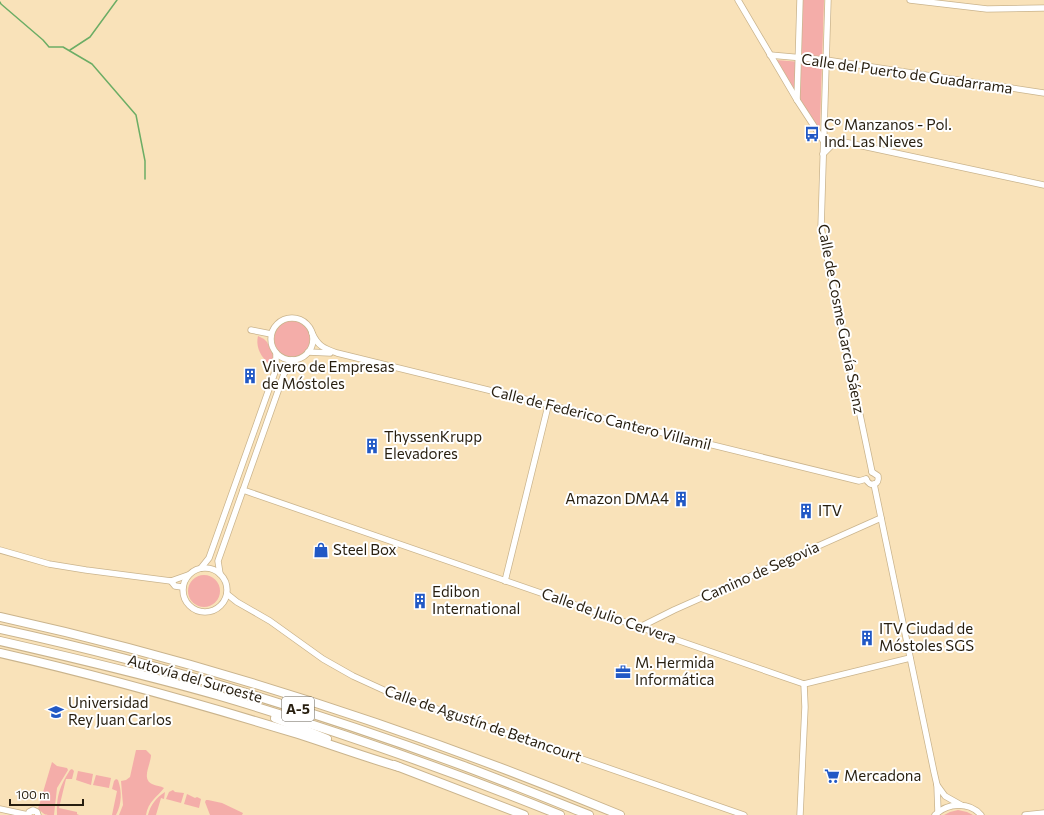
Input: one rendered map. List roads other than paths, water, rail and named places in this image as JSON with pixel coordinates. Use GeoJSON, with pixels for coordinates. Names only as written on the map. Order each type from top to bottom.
{"type":"FeatureCollection","features":[{"type":"Feature","properties":{"kind":"highway"},"geometry":{"type":"LineString","coordinates":[[0,617],[143,652],[335,708],[522,776],[620,815]]}},
{"type":"Feature","properties":{"kind":"highway","name":"Autovía del Suroeste"},"geometry":{"type":"LineString","coordinates":[[0,629],[132,661],[298,709],[462,766],[589,815]]}},
{"type":"Feature","properties":{"kind":"highway","name":"Autovía del Suroeste"},"geometry":{"type":"LineString","coordinates":[[0,641],[151,677],[293,718],[378,746],[560,815]]}},
{"type":"Feature","properties":{"kind":"highway"},"geometry":{"type":"LineString","coordinates":[[0,652],[157,692],[300,735],[399,767]]}},
{"type":"Feature","properties":{"kind":"highway"},"geometry":{"type":"LineString","coordinates":[[151,677],[167,685],[273,717],[524,815]]}},
{"type":"Feature","properties":{"kind":"street"},"geometry":{"type":"LineString","coordinates":[[738,0],[797,100],[824,140],[844,142],[1044,184]]}},
{"type":"Feature","properties":{"kind":"street"},"geometry":{"type":"LineString","coordinates":[[797,100],[800,0]]}},
{"type":"Feature","properties":{"kind":"street","name":"Calle de Cosme García Sáenz"},"geometry":{"type":"LineString","coordinates":[[828,0],[820,228],[872,472]]}},
{"type":"Feature","properties":{"kind":"street"},"geometry":{"type":"LineString","coordinates":[[910,0],[986,9],[1044,8]]}},
{"type":"Feature","properties":{"kind":"street","name":"Calle del Puerto de Guadarrama"},"geometry":{"type":"LineString","coordinates":[[770,55],[826,60],[1044,93]]}},
{"type":"Feature","properties":{"kind":"street"},"geometry":{"type":"LineString","coordinates":[[823,154],[831,146],[844,142]]}},
{"type":"Feature","properties":{"kind":"street"},"geometry":{"type":"LineString","coordinates":[[287,318],[294,318],[302,321],[308,326],[312,333],[311,346],[308,352],[298,359],[286,359],[276,353],[273,348],[271,334],[274,327],[287,318]]}},
{"type":"Feature","properties":{"kind":"street"},"geometry":{"type":"LineString","coordinates":[[251,330],[271,334]]}},
{"type":"Feature","properties":{"kind":"street","name":"Calle de Federico Cantero Villamil"},"geometry":{"type":"LineString","coordinates":[[312,333],[316,342],[321,347],[337,353],[548,406],[859,481],[866,479]]}},
{"type":"Feature","properties":{"kind":"street","name":"Calle de Federico Cantero Villamil"},"geometry":{"type":"LineString","coordinates":[[308,352],[337,353]]}},
{"type":"Feature","properties":{"kind":"street"},"geometry":{"type":"LineString","coordinates":[[201,568],[209,558],[276,369],[276,353]]}},
{"type":"Feature","properties":{"kind":"street"},"geometry":{"type":"LineString","coordinates":[[221,607],[225,601],[227,587],[220,574],[218,561],[284,374],[292,360]]}},
{"type":"Feature","properties":{"kind":"street"},"geometry":{"type":"LineString","coordinates":[[505,581],[548,406]]}},
{"type":"Feature","properties":{"kind":"street"},"geometry":{"type":"LineString","coordinates":[[872,472],[878,477],[878,480],[874,484],[869,484],[866,479],[867,475],[872,472]]}},
{"type":"Feature","properties":{"kind":"street"},"geometry":{"type":"LineString","coordinates":[[874,484],[937,785],[937,814],[951,806],[961,805]]}},
{"type":"Feature","properties":{"kind":"street","name":"Calle de Julio Cervera"},"geometry":{"type":"LineString","coordinates":[[243,490],[804,684]]}},
{"type":"Feature","properties":{"kind":"street","name":"Camino de Segovia"},"geometry":{"type":"LineString","coordinates":[[640,627],[674,610],[881,518]]}},
{"type":"Feature","properties":{"kind":"street"},"geometry":{"type":"LineString","coordinates":[[0,550],[49,564],[172,581],[201,568],[211,569],[220,574]]}},
{"type":"Feature","properties":{"kind":"street"},"geometry":{"type":"LineString","coordinates":[[188,574],[184,580],[182,594],[189,607],[195,611],[208,613],[228,604],[237,602]]}},
{"type":"Feature","properties":{"kind":"street"},"geometry":{"type":"LineString","coordinates":[[172,581],[175,586],[182,587]]}},
{"type":"Feature","properties":{"kind":"street","name":"Calle de Agustín de Betancourt"},"geometry":{"type":"LineString","coordinates":[[227,594],[237,602],[270,620],[323,659],[353,676],[388,692],[744,815]]}},
{"type":"Feature","properties":{"kind":"street"},"geometry":{"type":"LineString","coordinates":[[800,815],[805,707],[804,684],[910,658]]}},
{"type":"Feature","properties":{"kind":"street"},"geometry":{"type":"LineString","coordinates":[[937,785],[945,796],[961,805],[970,807],[981,815]]}},
{"type":"Feature","properties":{"kind":"street"},"geometry":{"type":"LineString","coordinates":[[0,808],[28,815],[29,812],[33,810],[37,812],[38,815]]}},
{"type":"Feature","properties":{"kind":"street"},"geometry":{"type":"LineString","coordinates":[[1025,815],[1044,813]]}},
{"type":"Feature","properties":{"kind":"waterway"},"geometry":{"type":"LineString","coordinates":[[70,50],[90,37],[117,0]]}},
{"type":"Feature","properties":{"kind":"waterway"},"geometry":{"type":"LineString","coordinates":[[0,2],[49,47],[63,47],[92,64],[136,115],[145,161],[145,179]]}},
{"type":"Feature","properties":{"kind":"place","name":"Cº Manzanos - Pol. Ind. Las Nieves"},"geometry":{"type":"Point","coordinates":[812,134]}},
{"type":"Feature","properties":{"kind":"place","name":"Vivero de Empresas de Móstoles"},"geometry":{"type":"Point","coordinates":[250,376]}},
{"type":"Feature","properties":{"kind":"place","name":"ThyssenKrupp Elevadores"},"geometry":{"type":"Point","coordinates":[372,446]}},
{"type":"Feature","properties":{"kind":"place","name":"Amazon DMA4"},"geometry":{"type":"Point","coordinates":[681,499]}},
{"type":"Feature","properties":{"kind":"place","name":"ITV"},"geometry":{"type":"Point","coordinates":[806,511]}},
{"type":"Feature","properties":{"kind":"place","name":"Steel Box"},"geometry":{"type":"Point","coordinates":[321,550]}},
{"type":"Feature","properties":{"kind":"place","name":"Edibon International"},"geometry":{"type":"Point","coordinates":[420,601]}},
{"type":"Feature","properties":{"kind":"place","name":"ITV Ciudad de Móstoles SGS"},"geometry":{"type":"Point","coordinates":[867,638]}},
{"type":"Feature","properties":{"kind":"place","name":"M. Hermida Informática"},"geometry":{"type":"Point","coordinates":[623,672]}},
{"type":"Feature","properties":{"kind":"place","name":"Universidad Rey Juan Carlos"},"geometry":{"type":"Point","coordinates":[56,712]}},
{"type":"Feature","properties":{"kind":"place","name":"Mercadona"},"geometry":{"type":"Point","coordinates":[832,776]}}]}
